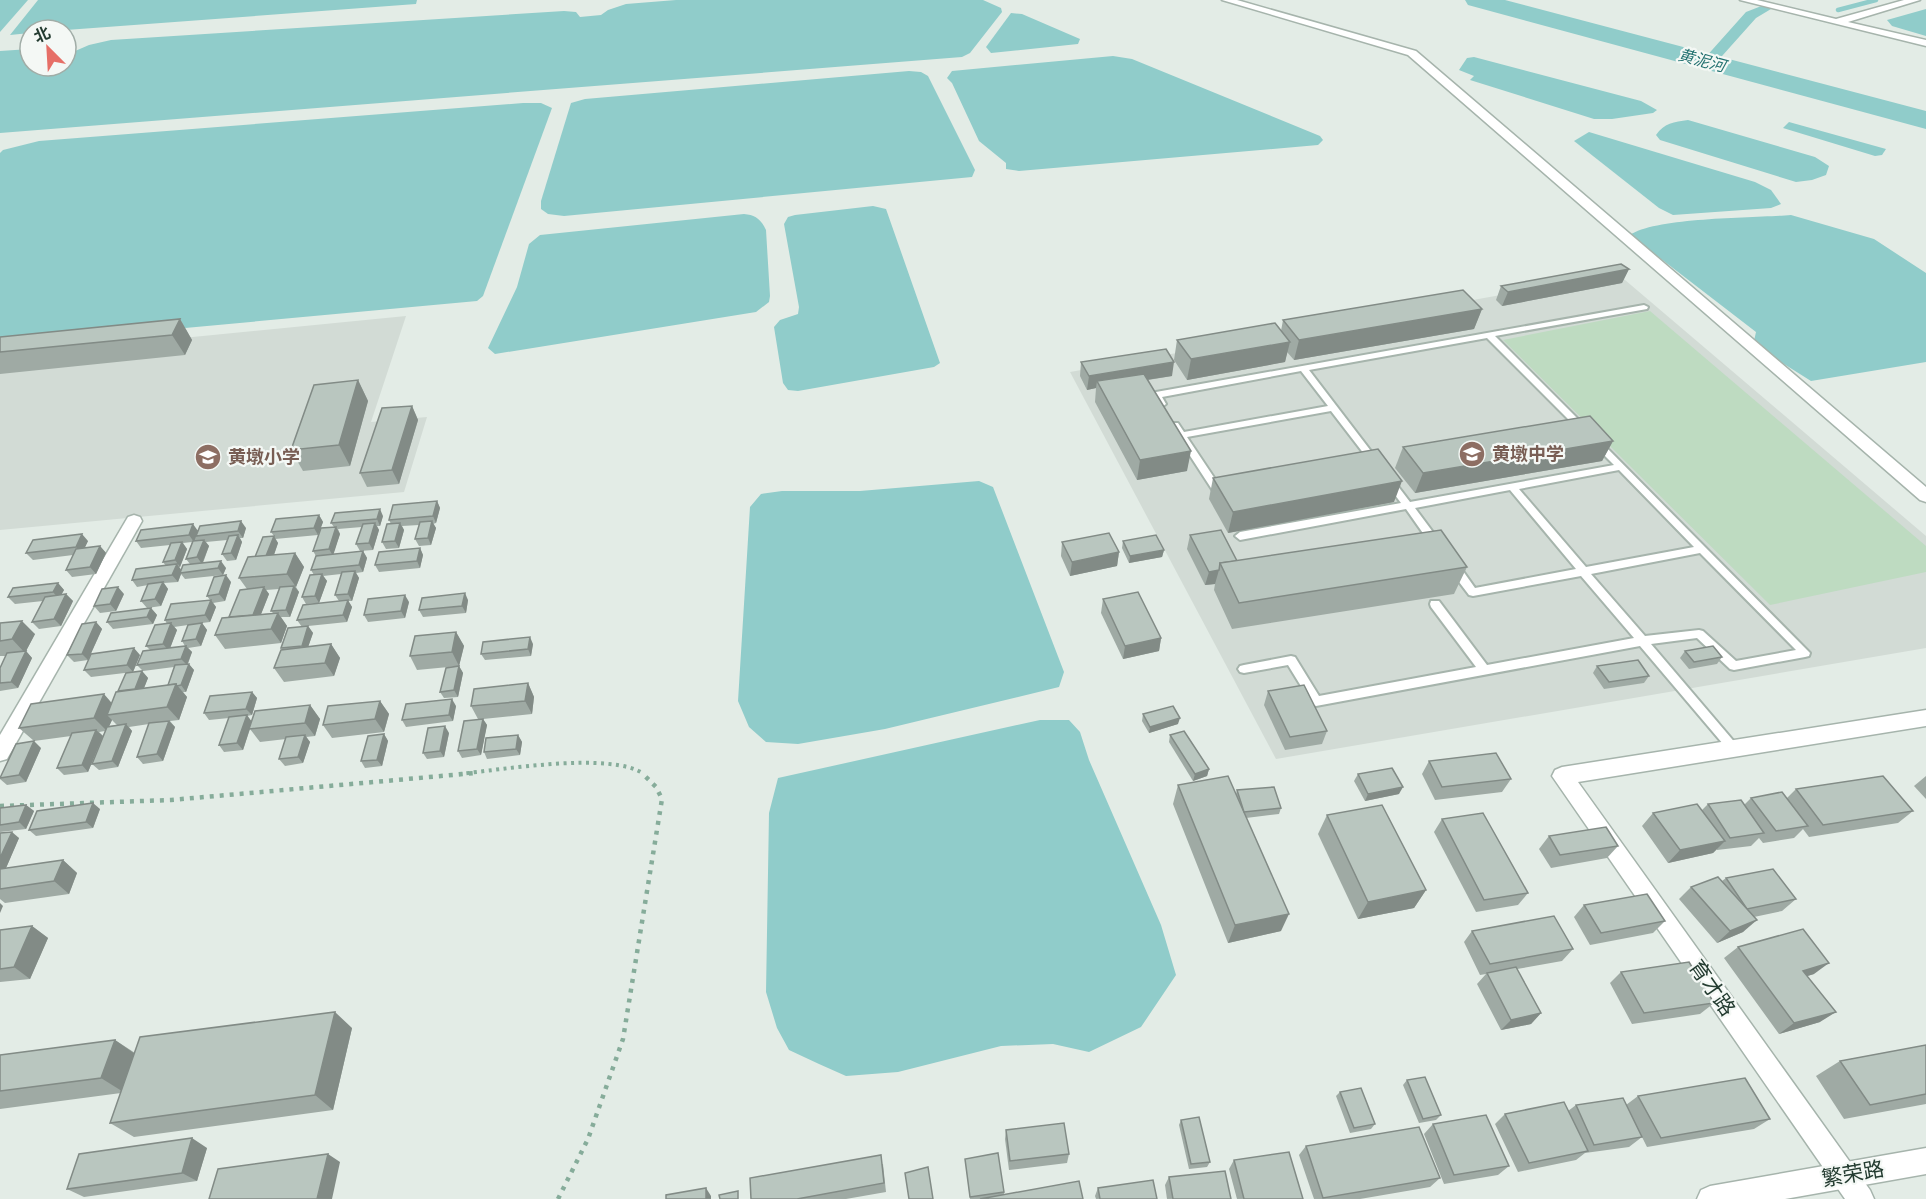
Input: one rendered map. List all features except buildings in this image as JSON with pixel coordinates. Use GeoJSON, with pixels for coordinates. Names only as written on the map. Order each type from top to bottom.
{"type":"FeatureCollection","features":[{"type":"Feature","properties":{"kind":"street"},"geometry":{"type":"LineString","coordinates":[[1227,0],[1412,53],[1926,496]]}},
{"type":"Feature","properties":{"kind":"street"},"geometry":{"type":"LineString","coordinates":[[1745,0],[1926,43]]}},
{"type":"Feature","properties":{"kind":"street"},"geometry":{"type":"LineString","coordinates":[[1837,22],[1915,0]]}},
{"type":"Feature","properties":{"kind":"street"},"geometry":{"type":"LineString","coordinates":[[0,753],[134,521]]}},
{"type":"Feature","properties":{"kind":"street"},"geometry":{"type":"LineString","coordinates":[[1733,748],[1926,718]]}},
{"type":"Feature","properties":{"kind":"street","name":"育才路"},"geometry":{"type":"LineString","coordinates":[[1733,748],[1562,776],[1861,1199]]}},
{"type":"Feature","properties":{"kind":"street","name":"繁荣路"},"geometry":{"type":"LineString","coordinates":[[1710,1199],[1926,1161]]}},
{"type":"Feature","properties":{"kind":"lane"},"geometry":{"type":"LineString","coordinates":[[1238,485],[1216,489],[1156,395],[1644,307]]}},
{"type":"Feature","properties":{"kind":"lane"},"geometry":{"type":"LineString","coordinates":[[1244,669],[1291,660],[1316,701],[1642,641],[1699,634],[1734,666],[1805,653],[1489,335]]}},
{"type":"Feature","properties":{"kind":"lane"},"geometry":{"type":"LineString","coordinates":[[1303,368],[1380,469]]}},
{"type":"Feature","properties":{"kind":"lane"},"geometry":{"type":"LineString","coordinates":[[1182,435],[1333,408]]}},
{"type":"Feature","properties":{"kind":"lane"},"geometry":{"type":"LineString","coordinates":[[1362,462],[1373,460]]}},
{"type":"Feature","properties":{"kind":"lane"},"geometry":{"type":"LineString","coordinates":[[1240,536],[1621,467]]}},
{"type":"Feature","properties":{"kind":"lane"},"geometry":{"type":"LineString","coordinates":[[1387,478],[1473,592],[1703,549]]}},
{"type":"Feature","properties":{"kind":"lane"},"geometry":{"type":"LineString","coordinates":[[1512,487],[1733,748]]}},
{"type":"Feature","properties":{"kind":"lane"},"geometry":{"type":"LineString","coordinates":[[1435,604],[1484,670]]}},
{"type":"Feature","properties":{"kind":"path"},"geometry":{"type":"LineString","coordinates":[[0,806],[171,800],[583,763],[629,766],[647,774],[657,785],[662,799],[624,1039],[588,1139],[558,1199]]}},
{"type":"Feature","properties":{"kind":"shaded area","name":"黄墩中学"},"geometry":{"type":"Polygon","coordinates":[[[1618,274],[1926,536],[1926,648],[1276,759],[1070,372],[1618,274]]]}},
{"type":"Feature","properties":{"kind":"shaded area","name":"黄墩小学"},"geometry":{"type":"Polygon","coordinates":[[[406,316],[371,422],[427,417],[404,492],[0,530],[0,356],[406,316]]]}},
{"type":"Feature","properties":{"kind":"green space"},"geometry":{"type":"Polygon","coordinates":[[[1650,311],[1926,546],[1926,572],[1770,605],[1503,340],[1650,311]]]}},
{"type":"Feature","properties":{"kind":"water"},"geometry":{"type":"Polygon","coordinates":[[[0,0],[28,0],[0,32],[0,0]]]}},
{"type":"Feature","properties":{"kind":"water"},"geometry":{"type":"Polygon","coordinates":[[[38,0],[417,0],[416,4],[78,29],[78,18],[24,18],[38,0]]]}},
{"type":"Feature","properties":{"kind":"water"},"geometry":{"type":"Polygon","coordinates":[[[676,0],[983,0],[1001,8],[1002,12],[970,53],[962,57],[0,133],[0,51],[18,50],[18,78],[78,78],[78,50],[111,40],[564,11],[576,12],[580,17],[601,15],[626,4],[676,0]]]}},
{"type":"Feature","properties":{"kind":"water"},"geometry":{"type":"Polygon","coordinates":[[[1926,9],[1926,36],[1892,26],[1887,20],[1926,9]]]}},
{"type":"Feature","properties":{"kind":"water"},"geometry":{"type":"Polygon","coordinates":[[[1011,13],[1022,14],[1080,39],[1078,44],[991,53],[986,47],[1011,13]]]}},
{"type":"Feature","properties":{"kind":"water"},"geometry":{"type":"Polygon","coordinates":[[[18,25],[18,34],[10,35],[18,25]]]}},
{"type":"Feature","properties":{"kind":"water"},"geometry":{"type":"Polygon","coordinates":[[[1113,56],[1132,59],[1320,136],[1323,140],[1318,145],[1019,171],[1006,169],[1006,163],[979,141],[952,83],[947,78],[952,71],[1113,56]]]}},
{"type":"Feature","properties":{"kind":"water"},"geometry":{"type":"Polygon","coordinates":[[[1474,57],[1641,101],[1657,110],[1653,113],[1612,119],[1594,119],[1470,80],[1474,76],[1459,70],[1467,58],[1474,57]]]}},
{"type":"Feature","properties":{"kind":"water"},"geometry":{"type":"Polygon","coordinates":[[[909,71],[921,72],[928,76],[975,170],[972,177],[564,216],[548,214],[541,209],[541,201],[571,103],[585,99],[909,71]]]}},
{"type":"Feature","properties":{"kind":"water"},"geometry":{"type":"Polygon","coordinates":[[[541,103],[552,108],[483,296],[477,301],[0,345],[0,153],[3,150],[39,141],[541,103]]]}},
{"type":"Feature","properties":{"kind":"water"},"geometry":{"type":"Polygon","coordinates":[[[1688,120],[1815,157],[1829,166],[1826,175],[1796,182],[1660,140],[1656,135],[1674,122],[1688,120]]]}},
{"type":"Feature","properties":{"kind":"water"},"geometry":{"type":"Polygon","coordinates":[[[1789,122],[1886,149],[1882,155],[1875,156],[1783,128],[1789,122]]]}},
{"type":"Feature","properties":{"kind":"water"},"geometry":{"type":"Polygon","coordinates":[[[1589,132],[1755,182],[1771,190],[1781,204],[1771,208],[1673,215],[1659,208],[1574,141],[1589,132]]]}},
{"type":"Feature","properties":{"kind":"water"},"geometry":{"type":"Polygon","coordinates":[[[873,206],[886,209],[940,363],[934,367],[798,391],[788,390],[783,383],[774,327],[780,320],[798,314],[799,307],[784,224],[788,217],[795,215],[873,206]]]}},
{"type":"Feature","properties":{"kind":"water"},"geometry":{"type":"Polygon","coordinates":[[[744,214],[757,218],[766,230],[770,296],[769,302],[756,312],[495,354],[488,348],[517,287],[529,244],[540,235],[744,214]]]}},
{"type":"Feature","properties":{"kind":"water"},"geometry":{"type":"Polygon","coordinates":[[[1791,215],[1874,239],[1926,273],[1926,362],[1811,381],[1773,357],[1754,341],[1756,332],[1630,235],[1661,225],[1707,219],[1791,215]]]}},
{"type":"Feature","properties":{"kind":"water"},"geometry":{"type":"Polygon","coordinates":[[[979,481],[993,487],[1064,672],[1059,687],[885,729],[798,744],[766,742],[749,727],[738,701],[750,507],[761,494],[782,491],[860,491],[979,481]]]}},
{"type":"Feature","properties":{"kind":"water"},"geometry":{"type":"Polygon","coordinates":[[[1040,720],[1069,720],[1080,732],[1089,760],[1161,925],[1176,975],[1141,1027],[1089,1052],[1053,1044],[1001,1046],[898,1072],[846,1076],[789,1050],[777,1028],[766,992],[769,813],[778,778],[1040,720]]]}},
{"type":"Feature","properties":{"kind":"waterway","name":"黄泥河"},"geometry":{"type":"LineString","coordinates":[[1477,0],[1926,120]]}},
{"type":"Feature","properties":{"kind":"waterway"},"geometry":{"type":"LineString","coordinates":[[1838,10],[1876,0]]}},
{"type":"Feature","properties":{"kind":"waterway"},"geometry":{"type":"LineString","coordinates":[[1709,62],[1751,15],[1764,9]]}},
{"type":"Feature","properties":{"kind":"place","name":"黄墩中学"},"geometry":{"type":"Point","coordinates":[1472,454]}},
{"type":"Feature","properties":{"kind":"place","name":"黄墩小学"},"geometry":{"type":"Point","coordinates":[208,457]}}]}
